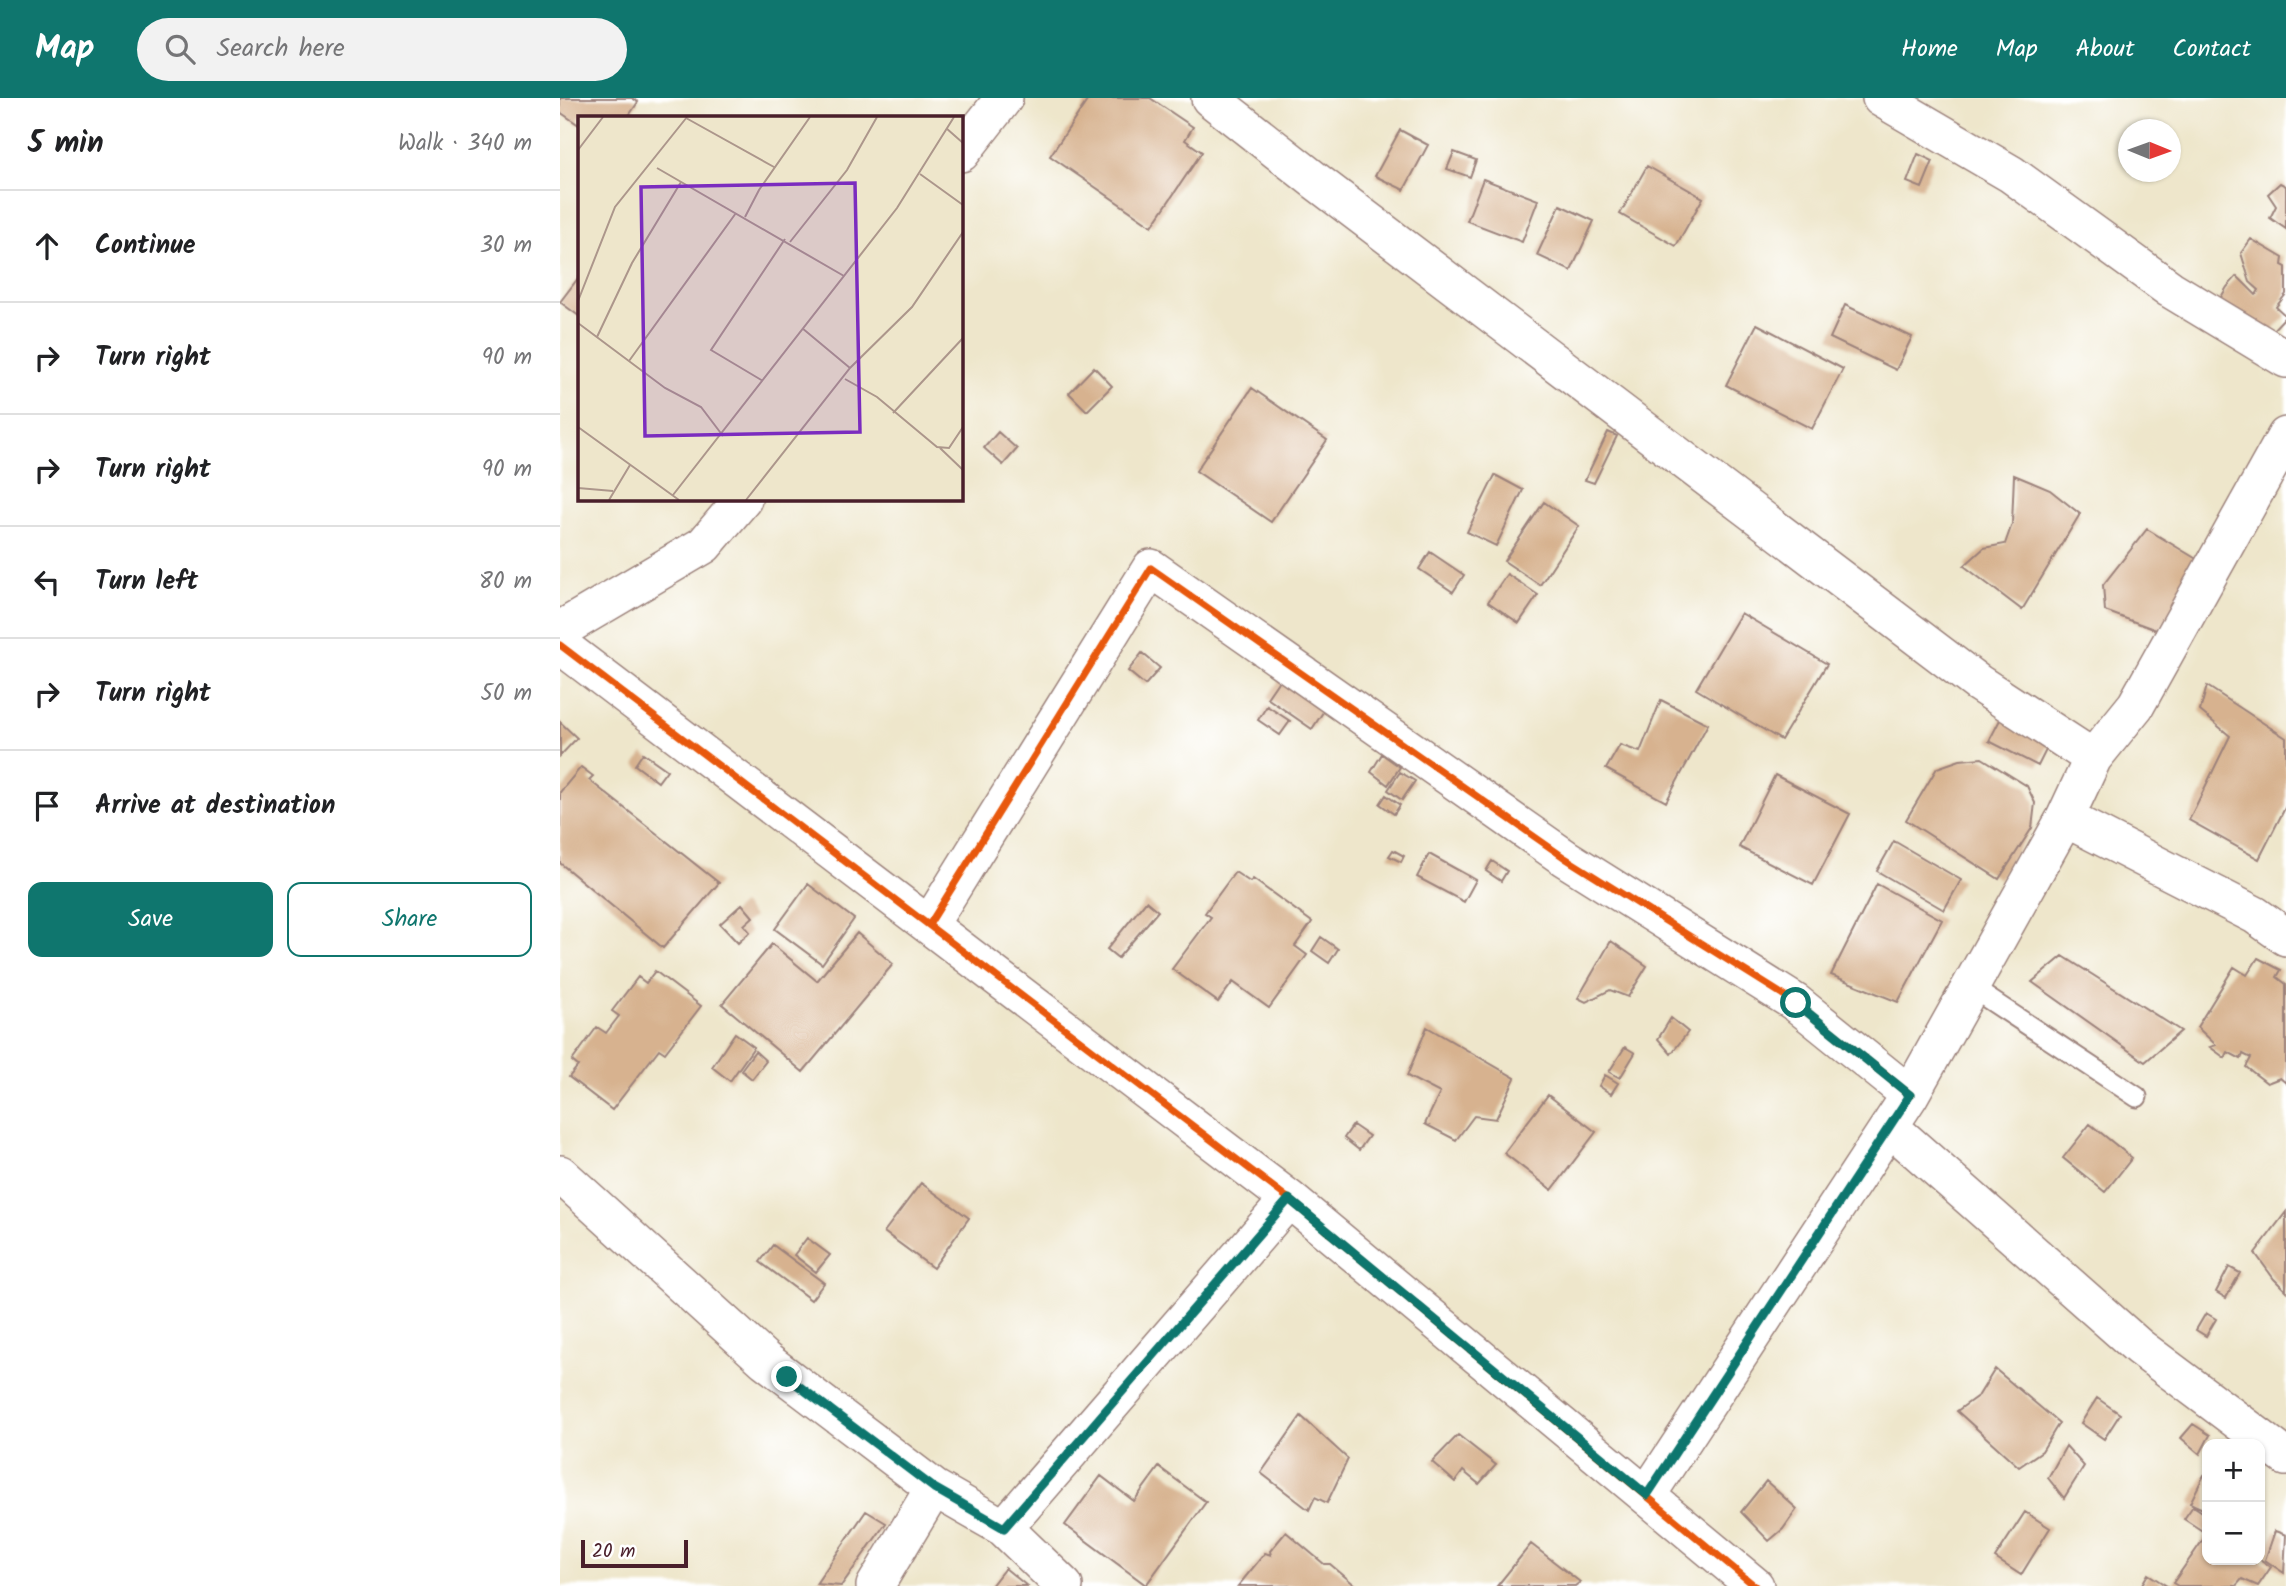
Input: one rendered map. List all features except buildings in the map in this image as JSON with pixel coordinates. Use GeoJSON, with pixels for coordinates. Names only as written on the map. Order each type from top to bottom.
{"type":"FeatureCollection","features":[{"type":"Feature","properties":{"kind":"street"},"geometry":{"type":"LineString","coordinates":[[962,152],[1004,98]]}},
{"type":"Feature","properties":{"kind":"street"},"geometry":{"type":"LineString","coordinates":[[1210,98],[1978,683],[2093,758]]}},
{"type":"Feature","properties":{"kind":"street"},"geometry":{"type":"LineString","coordinates":[[1881,98],[2011,174],[2170,289],[2286,359]]}},
{"type":"Feature","properties":{"kind":"street"},"geometry":{"type":"LineString","coordinates":[[1647,1495],[1910,1095],[2065,818],[2093,758],[2136,705],[2286,436]]}},
{"type":"Feature","properties":{"kind":"street"},"geometry":{"type":"LineString","coordinates":[[560,629],[704,545],[742,500]]}},
{"type":"Feature","properties":{"kind":"street"},"geometry":{"type":"LineString","coordinates":[[929,925],[1151,568],[1565,858],[1796,1003],[1910,1095]]}},
{"type":"Feature","properties":{"kind":"street"},"geometry":{"type":"LineString","coordinates":[[560,645],[1289,1199],[1755,1586]]}},
{"type":"Feature","properties":{"kind":"street"},"geometry":{"type":"LineString","coordinates":[[2065,818],[2255,915],[2286,937]]}},
{"type":"Feature","properties":{"kind":"street"},"geometry":{"type":"LineString","coordinates":[[1889,1127],[2139,1347],[2286,1457]]}},
{"type":"Feature","properties":{"kind":"street"},"geometry":{"type":"LineString","coordinates":[[560,1174],[765,1360],[934,1488],[1004,1528],[1064,1586]]}},
{"type":"Feature","properties":{"kind":"street"},"geometry":{"type":"LineString","coordinates":[[1004,1528],[1289,1199]]}},
{"type":"Feature","properties":{"kind":"street"},"geometry":{"type":"LineString","coordinates":[[875,1586],[934,1488]]}},
{"type":"Feature","properties":{"kind":"lane"},"geometry":{"type":"LineString","coordinates":[[1969,986],[2137,1097]]}},
{"type":"Feature","properties":{"kind":"cycle path"},"geometry":{"type":"LineString","coordinates":[[929,925],[1151,568],[1565,858],[1796,1003],[1910,1095]]}},
{"type":"Feature","properties":{"kind":"cycle path"},"geometry":{"type":"LineString","coordinates":[[560,645],[1289,1199],[1755,1586]]}},
{"type":"Feature","properties":{"kind":"route"},"geometry":{"type":"LineString","coordinates":[[787,1377],[934,1488],[1004,1528],[1289,1199],[1647,1495],[1910,1095],[1796,1003]]}}]}
